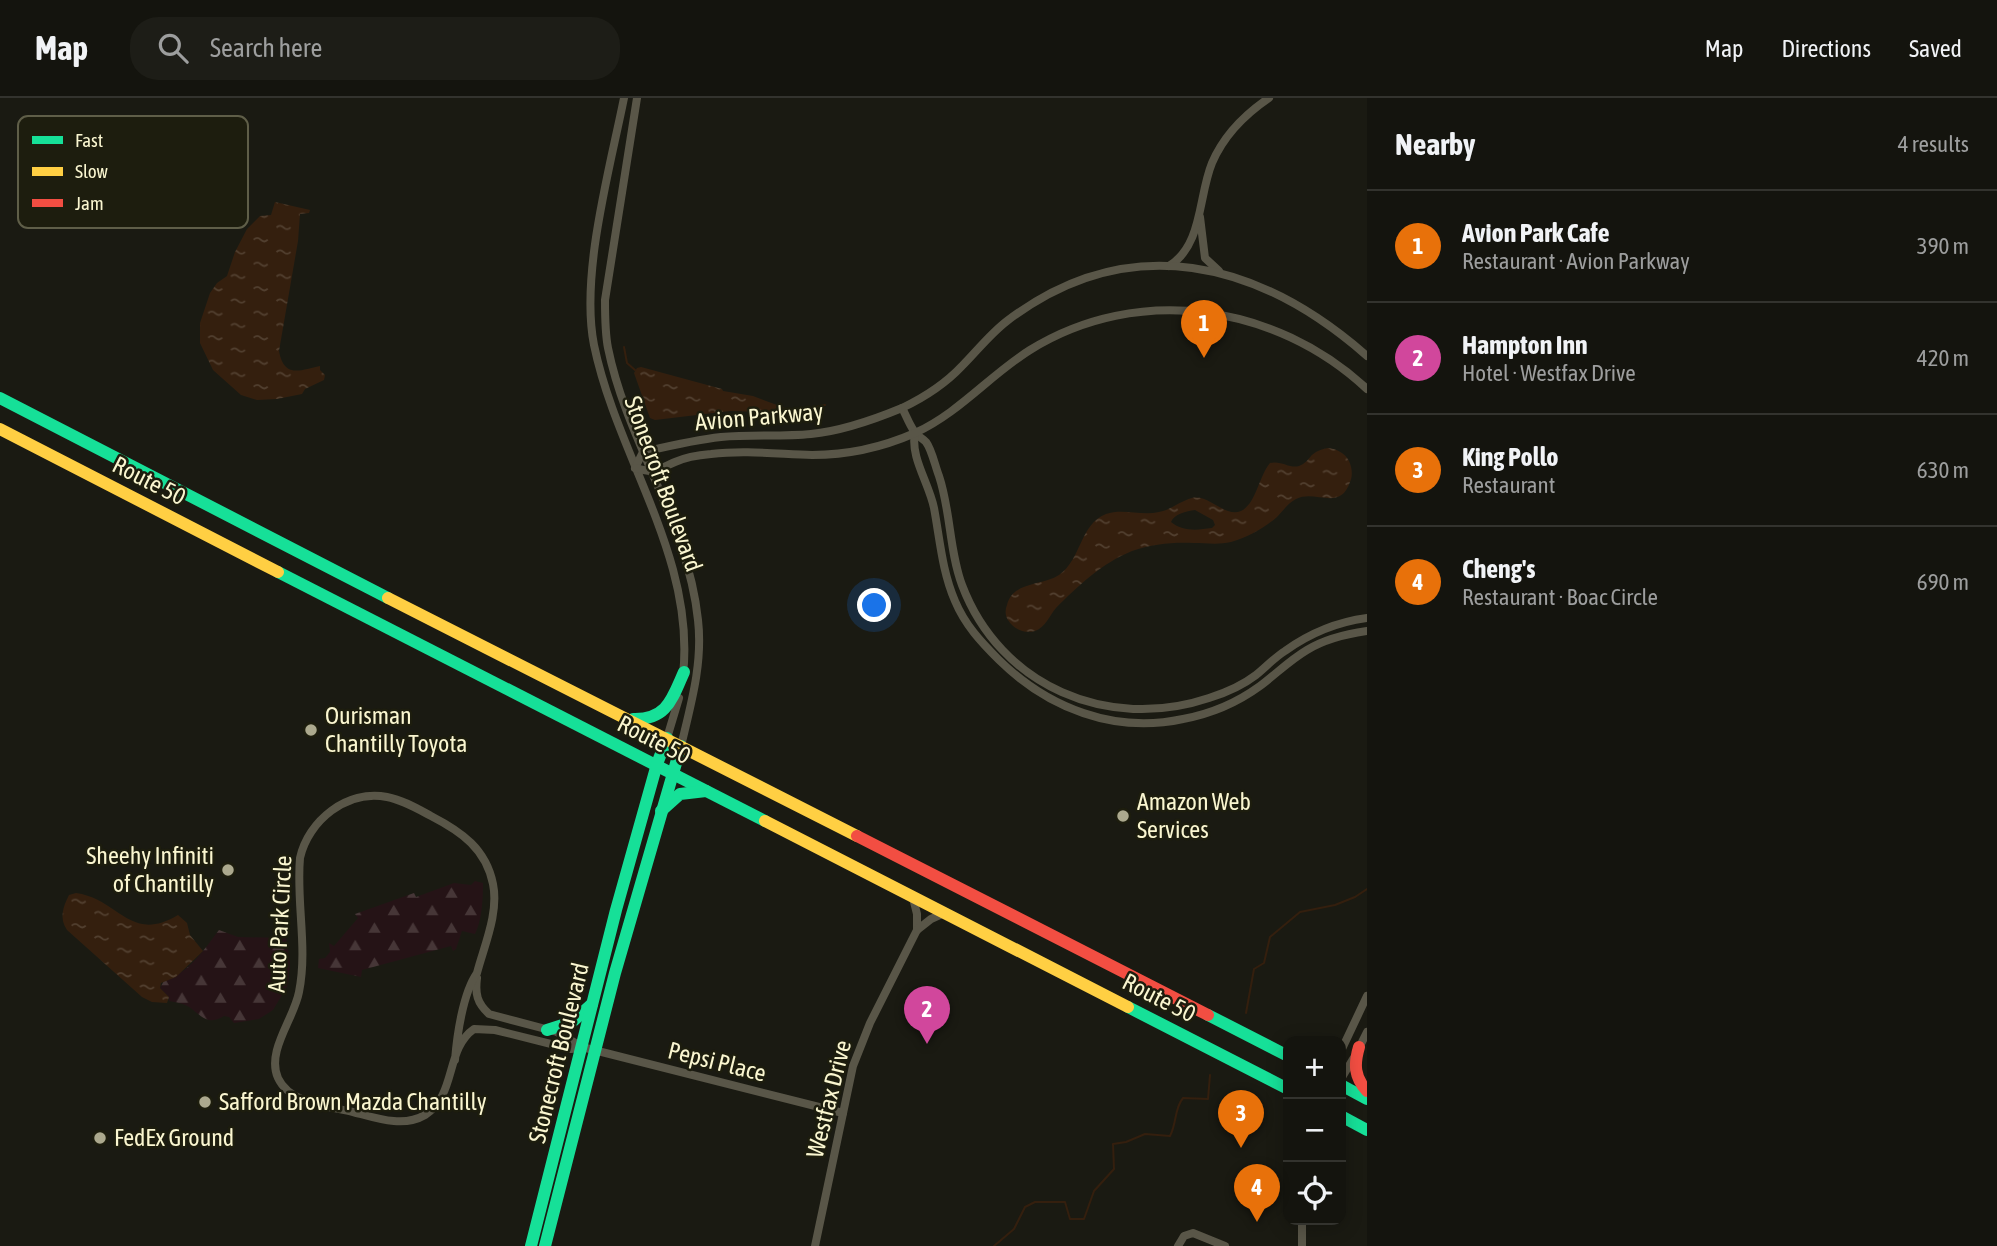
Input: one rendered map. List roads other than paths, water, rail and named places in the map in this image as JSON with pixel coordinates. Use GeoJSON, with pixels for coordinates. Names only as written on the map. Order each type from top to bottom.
{"type":"FeatureCollection","features":[{"type":"Feature","properties":{"kind":"main road","name":"Route 50"},"geometry":{"type":"LineString","coordinates":[[0,398],[517,665],[667,738],[1283,1053]]}},
{"type":"Feature","properties":{"kind":"main road","name":"Route 50"},"geometry":{"type":"LineString","coordinates":[[0,429],[1283,1086]]}},
{"type":"Feature","properties":{"kind":"main road"},"geometry":{"type":"LineString","coordinates":[[629,719],[653,720],[662,713],[684,672]]}},
{"type":"Feature","properties":{"kind":"main road","name":"Stonecroft Boulevard"},"geometry":{"type":"LineString","coordinates":[[545,1246],[589,1048],[594,1001],[616,910],[657,764],[667,738]]}},
{"type":"Feature","properties":{"kind":"main road","name":"Stonecroft Boulevard"},"geometry":{"type":"LineString","coordinates":[[531,1246],[681,746]]}},
{"type":"Feature","properties":{"kind":"main road"},"geometry":{"type":"LineString","coordinates":[[661,811],[672,797],[682,792],[709,791]]}},
{"type":"Feature","properties":{"kind":"main road"},"geometry":{"type":"LineString","coordinates":[[547,1030],[574,1023],[594,1001]]}},
{"type":"Feature","properties":{"kind":"main road"},"geometry":{"type":"LineString","coordinates":[[1359,1047],[1354,1069],[1359,1082],[1367,1091]]}},
{"type":"Feature","properties":{"kind":"main road"},"geometry":{"type":"LineString","coordinates":[[1346,1088],[1367,1099]]}},
{"type":"Feature","properties":{"kind":"main road"},"geometry":{"type":"LineString","coordinates":[[1346,1119],[1367,1130]]}},
{"type":"Feature","properties":{"kind":"street","name":"Stonecroft Boulevard"},"geometry":{"type":"LineString","coordinates":[[624,98],[595,248],[590,316],[598,363],[635,468],[674,564],[684,619],[684,672],[679,700],[667,738]]}},
{"type":"Feature","properties":{"kind":"street","name":"Stonecroft Boulevard"},"geometry":{"type":"LineString","coordinates":[[637,98],[605,300],[607,344],[625,408],[688,567],[698,622],[697,671],[681,746]]}},
{"type":"Feature","properties":{"kind":"street"},"geometry":{"type":"LineString","coordinates":[[1169,266],[1184,255],[1218,150],[1244,117],[1269,98]]}},
{"type":"Feature","properties":{"kind":"street"},"geometry":{"type":"LineString","coordinates":[[1199,214],[1205,258],[1220,272]]}},
{"type":"Feature","properties":{"kind":"street","name":"Avion Parkway"},"geometry":{"type":"LineString","coordinates":[[643,453],[690,441],[719,437],[812,434],[870,421],[917,400],[948,378],[997,330],[1048,294],[1100,274],[1134,268],[1169,266],[1220,272],[1250,281],[1284,297],[1367,356]]}},
{"type":"Feature","properties":{"kind":"street","name":"Avion Parkway"},"geometry":{"type":"LineString","coordinates":[[635,468],[652,471],[678,461],[712,454],[740,452],[813,455],[852,452],[885,444],[915,433],[950,413],[1013,361],[1048,340],[1096,321],[1145,311],[1206,311],[1264,325],[1335,361],[1367,389]]}},
{"type":"Feature","properties":{"kind":"street"},"geometry":{"type":"LineString","coordinates":[[902,408],[915,433],[926,442],[940,479],[956,564],[964,590],[978,618],[989,635],[1014,661],[1049,687],[1072,698],[1106,706],[1136,709],[1190,704],[1235,688],[1254,677],[1295,644],[1323,629],[1367,618]]}},
{"type":"Feature","properties":{"kind":"street"},"geometry":{"type":"LineString","coordinates":[[915,433],[912,446],[928,483],[934,506],[944,571],[964,619],[978,639],[1014,674],[1063,706],[1087,715],[1122,722],[1181,720],[1210,712],[1240,699],[1307,650],[1348,634],[1367,631]]}},
{"type":"Feature","properties":{"kind":"street"},"geometry":{"type":"LineString","coordinates":[[635,468],[643,453]]}},
{"type":"Feature","properties":{"kind":"street","name":"Auto Park Circle"},"geometry":{"type":"LineString","coordinates":[[456,1060],[456,1039],[491,919],[494,892],[489,869],[482,855],[465,835],[416,808],[388,797],[376,796],[363,797],[337,807],[315,826],[303,846],[300,858],[301,972],[295,1008],[274,1061],[277,1077],[288,1091],[308,1101],[390,1121],[406,1122],[437,1106],[448,1087],[463,1040],[469,1032],[479,1028],[571,1049],[589,1048]]}},
{"type":"Feature","properties":{"kind":"street"},"geometry":{"type":"LineString","coordinates":[[912,895],[916,905],[917,930]]}},
{"type":"Feature","properties":{"kind":"street"},"geometry":{"type":"LineString","coordinates":[[917,930],[931,919],[947,913]]}},
{"type":"Feature","properties":{"kind":"street","name":"Westfax Drive"},"geometry":{"type":"LineString","coordinates":[[816,1246],[853,1066],[862,1040],[917,930]]}},
{"type":"Feature","properties":{"kind":"street"},"geometry":{"type":"LineString","coordinates":[[477,973],[476,997],[481,1008],[489,1014],[557,1032],[589,1048]]}},
{"type":"Feature","properties":{"kind":"street"},"geometry":{"type":"LineString","coordinates":[[1346,1040],[1367,996]]}},
{"type":"Feature","properties":{"kind":"street"},"geometry":{"type":"LineString","coordinates":[[1346,1070],[1367,1032]]}},
{"type":"Feature","properties":{"kind":"street","name":"Pepsi Place"},"geometry":{"type":"LineString","coordinates":[[589,1048],[843,1113]]}},
{"type":"Feature","properties":{"kind":"street"},"geometry":{"type":"LineString","coordinates":[[1302,1225],[1302,1246]]}},
{"type":"Feature","properties":{"kind":"street"},"geometry":{"type":"LineString","coordinates":[[1178,1246],[1184,1236],[1192,1233],[1225,1246]]}},
{"type":"Feature","properties":{"kind":"water"},"geometry":{"type":"Polygon","coordinates":[[[275,202],[310,210],[309,213],[300,214],[298,241],[279,351],[281,360],[285,366],[294,370],[320,366],[325,375],[324,380],[305,389],[302,394],[257,400],[241,395],[213,370],[200,343],[200,323],[210,293],[217,283],[227,276],[247,229],[260,216],[271,215],[275,202]]]}},
{"type":"Feature","properties":{"kind":"water"},"geometry":{"type":"Polygon","coordinates":[[[641,367],[723,391],[753,396],[785,408],[799,409],[801,413],[730,411],[655,420],[650,418],[634,373],[641,367]]]}},
{"type":"Feature","properties":{"kind":"water"},"geometry":{"type":"Polygon","coordinates":[[[1321,450],[1338,450],[1349,461],[1351,479],[1346,491],[1340,496],[1296,499],[1266,525],[1231,542],[1170,543],[1132,551],[1082,583],[1039,629],[1023,631],[1008,620],[1006,607],[1010,597],[1022,588],[1059,575],[1067,568],[1090,526],[1106,514],[1159,512],[1192,498],[1205,499],[1229,511],[1241,511],[1254,496],[1270,463],[1299,466],[1321,450]],[[1195,510],[1178,515],[1171,522],[1196,530],[1212,528],[1215,525],[1213,520],[1195,510]]]}},
{"type":"Feature","properties":{"kind":"water"},"geometry":{"type":"Polygon","coordinates":[[[76,893],[91,897],[136,922],[148,925],[162,923],[178,915],[187,923],[190,935],[203,951],[176,977],[161,983],[160,988],[169,997],[167,1003],[152,1002],[142,997],[67,930],[63,921],[64,908],[69,895],[76,893]]]}},
{"type":"Feature","properties":{"kind":"waterway"},"geometry":{"type":"LineString","coordinates":[[624,347],[627,363],[635,370]]}},
{"type":"Feature","properties":{"kind":"waterway"},"geometry":{"type":"LineString","coordinates":[[800,411],[825,405]]}},
{"type":"Feature","properties":{"kind":"waterway"},"geometry":{"type":"LineString","coordinates":[[1246,1013],[1254,969],[1264,963],[1270,937],[1300,912],[1335,905],[1367,889]]}},
{"type":"Feature","properties":{"kind":"waterway"},"geometry":{"type":"LineString","coordinates":[[994,1246],[1014,1229],[1025,1207],[1035,1202],[1065,1202],[1070,1219],[1084,1219],[1094,1191],[1114,1169],[1113,1144],[1145,1134],[1170,1136],[1183,1098],[1208,1099],[1210,1075]]}},
{"type":"Feature","properties":{"kind":"place","name":"Avion Park Cafe"},"geometry":{"type":"Point","coordinates":[1204,358]}},
{"type":"Feature","properties":{"kind":"place","name":"Ourisman Chantilly Toyota"},"geometry":{"type":"Point","coordinates":[311,730]}},
{"type":"Feature","properties":{"kind":"place","name":"Amazon Web Services"},"geometry":{"type":"Point","coordinates":[1123,816]}},
{"type":"Feature","properties":{"kind":"place","name":"Sheehy Infiniti of Chantilly"},"geometry":{"type":"Point","coordinates":[228,870]}},
{"type":"Feature","properties":{"kind":"place","name":"Hampton Inn"},"geometry":{"type":"Point","coordinates":[927,1044]}},
{"type":"Feature","properties":{"kind":"place","name":"Safford Brown Mazda Chantilly"},"geometry":{"type":"Point","coordinates":[205,1102]}},
{"type":"Feature","properties":{"kind":"place","name":"FedEx Ground"},"geometry":{"type":"Point","coordinates":[100,1138]}},
{"type":"Feature","properties":{"kind":"place","name":"King Pollo"},"geometry":{"type":"Point","coordinates":[1241,1148]}},
{"type":"Feature","properties":{"kind":"place","name":"Cheng's"},"geometry":{"type":"Point","coordinates":[1257,1222]}}]}
